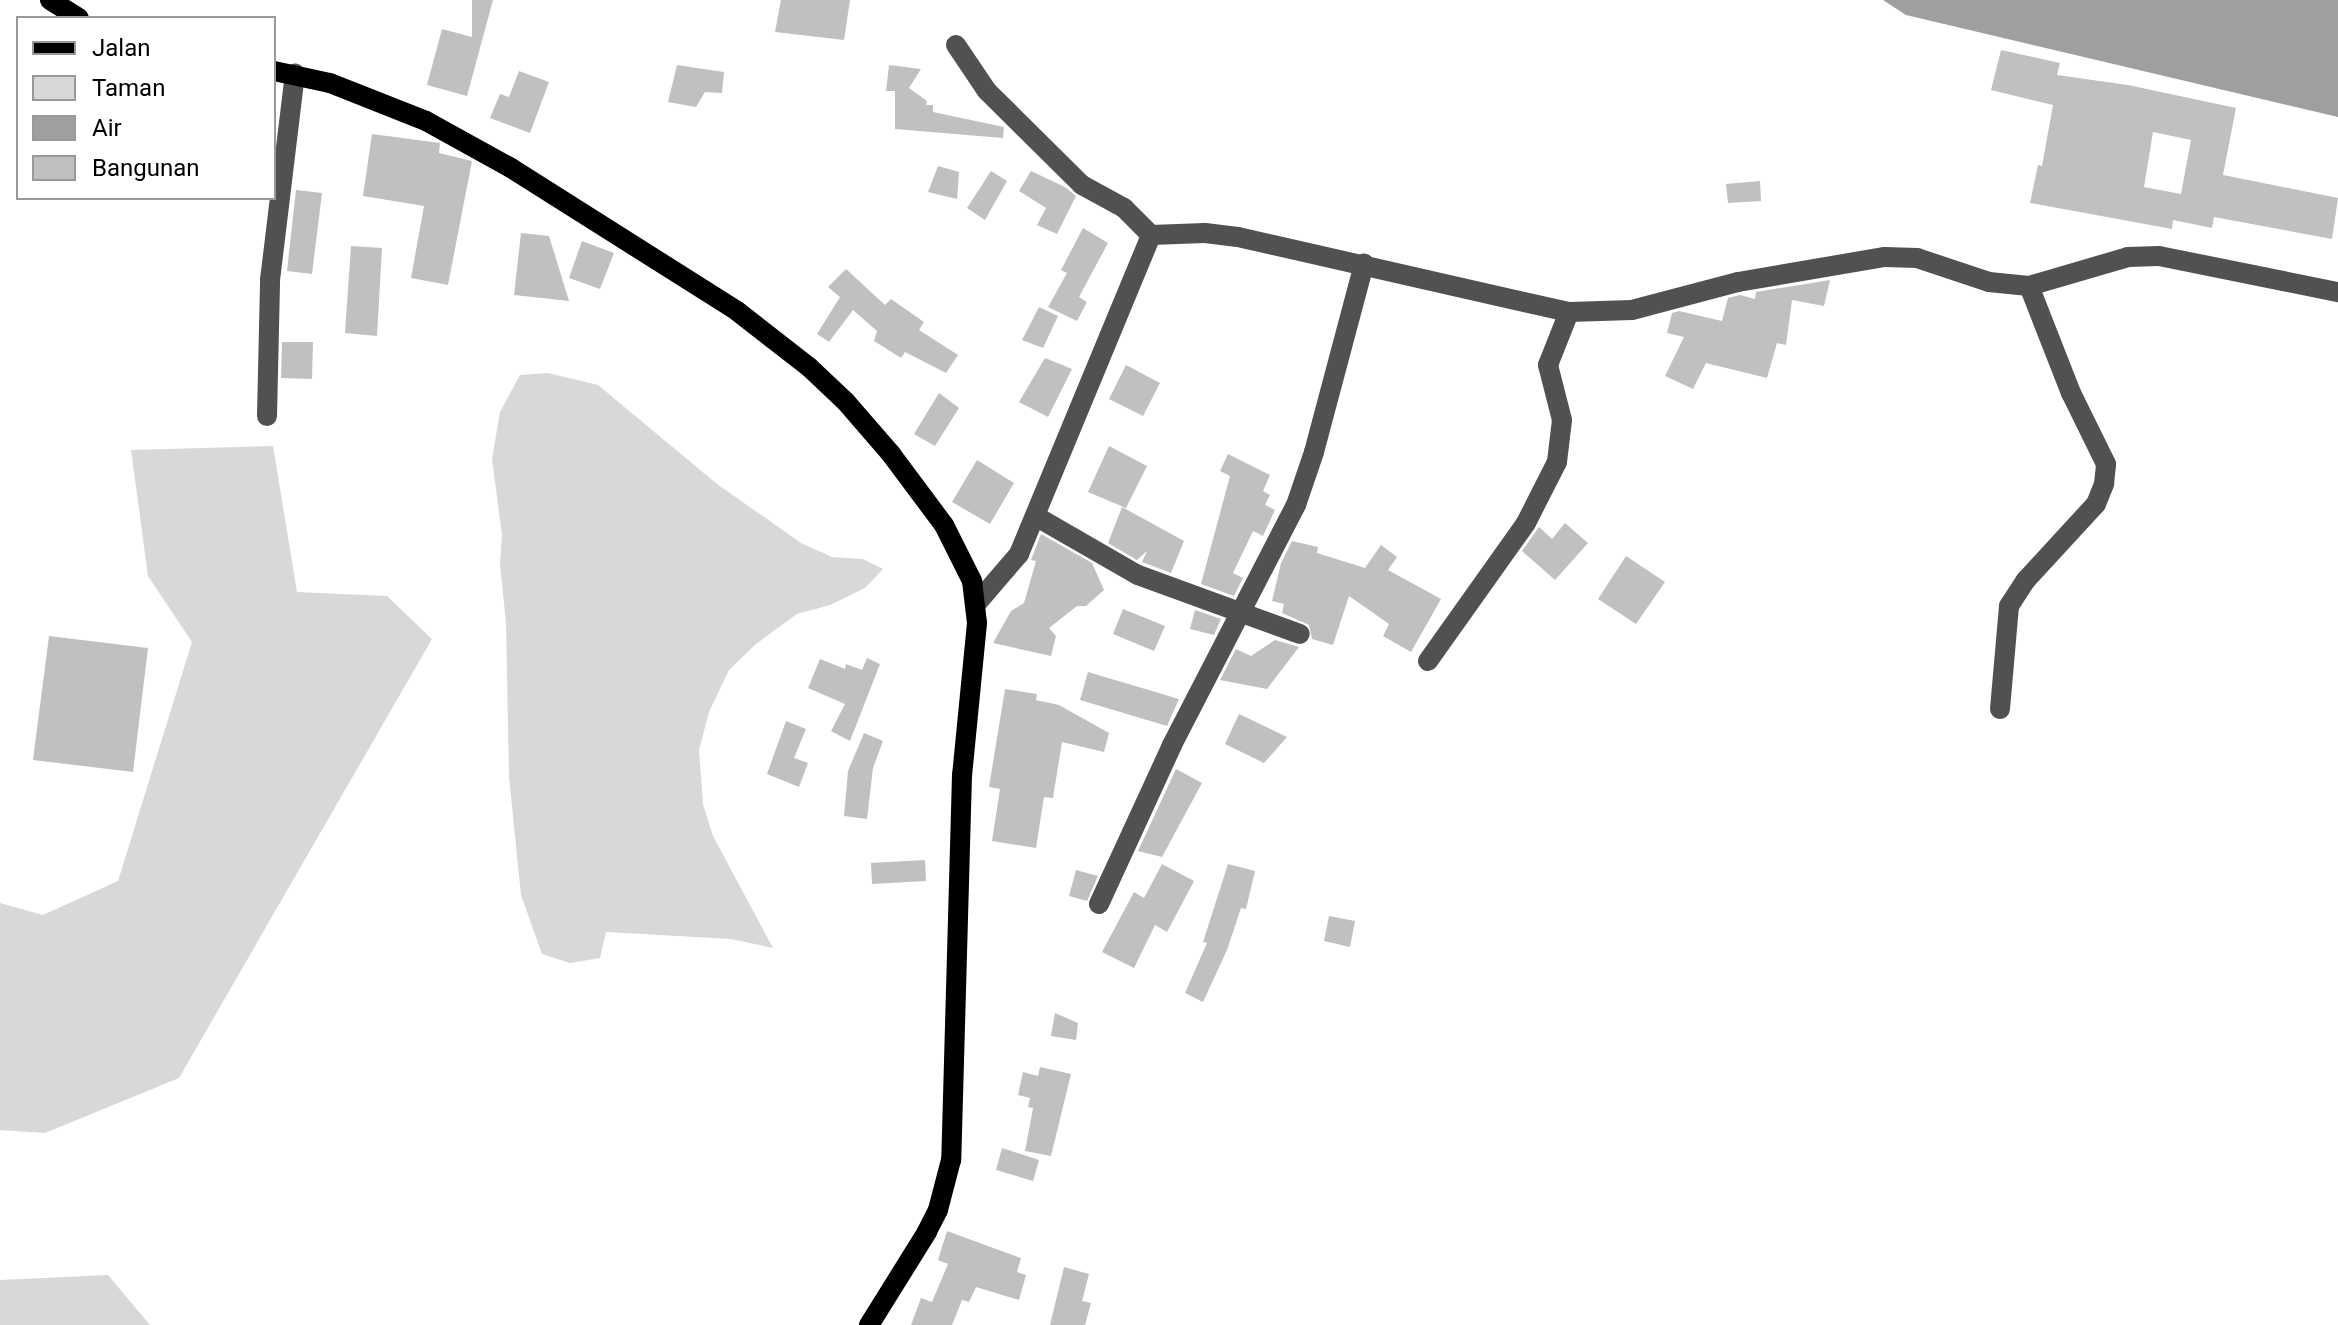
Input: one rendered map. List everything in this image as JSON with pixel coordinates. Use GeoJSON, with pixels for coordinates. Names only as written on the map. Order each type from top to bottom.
{"type":"FeatureCollection","features":[{"type":"Feature","properties":{"kind":"main road"},"geometry":{"type":"LineString","coordinates":[[50,0],[76,16]]}},
{"type":"Feature","properties":{"kind":"main road"},"geometry":{"type":"LineString","coordinates":[[276,71],[354,91],[426,121],[511,168],[737,311],[797,357],[846,402],[916,486],[944,525],[972,581],[977,603],[961,788],[951,1160],[938,1210],[869,1325]]}},
{"type":"Feature","properties":{"kind":"street"},"geometry":{"type":"LineString","coordinates":[[956,45],[987,91],[1082,185],[1124,208],[1151,235],[1238,237],[1569,312],[1632,310],[1738,282],[1885,257],[1917,258],[1989,282],[2029,286],[2128,257],[2159,256],[2338,292]]}},
{"type":"Feature","properties":{"kind":"street"},"geometry":{"type":"LineString","coordinates":[[267,416],[270,280],[295,74]]}},
{"type":"Feature","properties":{"kind":"street"},"geometry":{"type":"LineString","coordinates":[[977,603],[1019,554],[1037,517],[1151,235]]}},
{"type":"Feature","properties":{"kind":"street"},"geometry":{"type":"LineString","coordinates":[[1099,904],[1172,745],[1306,479],[1364,264]]}},
{"type":"Feature","properties":{"kind":"street"},"geometry":{"type":"LineString","coordinates":[[2000,709],[2009,606],[2026,580],[2096,504],[2104,484],[2106,464],[2071,393],[2029,286]]}},
{"type":"Feature","properties":{"kind":"street"},"geometry":{"type":"LineString","coordinates":[[1428,661],[1526,523],[1557,462],[1562,420],[1548,365],[1569,312]]}},
{"type":"Feature","properties":{"kind":"street"},"geometry":{"type":"LineString","coordinates":[[1037,517],[1138,575],[1300,634]]}},
{"type":"Feature","properties":{"kind":"green space"},"geometry":{"type":"Polygon","coordinates":[[[548,373],[598,385],[717,484],[801,543],[832,557],[863,559],[883,569],[865,588],[830,605],[797,614],[756,644],[729,670],[709,712],[699,750],[703,804],[713,836],[773,948],[731,939],[606,932],[600,958],[570,963],[542,954],[521,895],[509,777],[506,623],[500,564],[502,535],[492,459],[500,412],[520,375],[548,373]]]}},
{"type":"Feature","properties":{"kind":"green space"},"geometry":{"type":"Polygon","coordinates":[[[273,446],[297,592],[387,596],[432,639],[179,1078],[45,1133],[0,1130],[0,903],[43,915],[118,881],[192,642],[148,576],[131,450],[273,446]]]}},
{"type":"Feature","properties":{"kind":"green space"},"geometry":{"type":"Polygon","coordinates":[[[108,1275],[150,1325],[0,1325],[0,1280],[108,1275]]]}},
{"type":"Feature","properties":{"kind":"water"},"geometry":{"type":"Polygon","coordinates":[[[1883,0],[2338,0],[2338,117],[1906,15],[1883,0]]]}},
{"type":"Feature","properties":{"kind":"building"},"geometry":{"type":"Polygon","coordinates":[[[472,0],[493,0],[467,96],[427,85],[442,29],[472,37],[472,0]]]}},
{"type":"Feature","properties":{"kind":"building"},"geometry":{"type":"Polygon","coordinates":[[[781,0],[850,0],[844,40],[775,32],[781,0]]]}},
{"type":"Feature","properties":{"kind":"building"},"geometry":{"type":"Polygon","coordinates":[[[2001,50],[2060,63],[2057,75],[2128,85],[2236,108],[2223,175],[2338,198],[2332,239],[2214,217],[2212,228],[2173,220],[2172,229],[2030,203],[2038,165],[2042,166],[2053,105],[1991,90],[2001,50]],[[2153,132],[2144,187],[2181,194],[2191,140],[2153,132]]]}},
{"type":"Feature","properties":{"kind":"building"},"geometry":{"type":"Polygon","coordinates":[[[677,65],[724,72],[722,93],[705,92],[696,107],[668,102],[677,65]]]}},
{"type":"Feature","properties":{"kind":"building"},"geometry":{"type":"Polygon","coordinates":[[[889,65],[921,69],[909,88],[927,101],[926,105],[933,105],[933,112],[1004,127],[1003,138],[895,129],[895,91],[886,91],[889,65]]]}},
{"type":"Feature","properties":{"kind":"building"},"geometry":{"type":"Polygon","coordinates":[[[519,71],[549,82],[530,133],[490,118],[500,94],[509,97],[519,71]]]}},
{"type":"Feature","properties":{"kind":"building"},"geometry":{"type":"Polygon","coordinates":[[[372,134],[440,143],[439,153],[472,161],[448,285],[411,278],[424,206],[363,196],[372,134]]]}},
{"type":"Feature","properties":{"kind":"building"},"geometry":{"type":"Polygon","coordinates":[[[938,166],[959,172],[957,199],[928,192],[938,166]]]}},
{"type":"Feature","properties":{"kind":"building"},"geometry":{"type":"Polygon","coordinates":[[[991,171],[1007,181],[985,220],[967,208],[991,171]]]}},
{"type":"Feature","properties":{"kind":"building"},"geometry":{"type":"Polygon","coordinates":[[[1031,171],[1065,187],[1076,196],[1057,234],[1037,225],[1046,208],[1019,191],[1031,171]]]}},
{"type":"Feature","properties":{"kind":"building"},"geometry":{"type":"Polygon","coordinates":[[[1760,181],[1761,201],[1728,203],[1726,184],[1760,181]]]}},
{"type":"Feature","properties":{"kind":"building"},"geometry":{"type":"Polygon","coordinates":[[[296,190],[322,193],[312,274],[287,271],[296,190]]]}},
{"type":"Feature","properties":{"kind":"building"},"geometry":{"type":"Polygon","coordinates":[[[1083,228],[1108,243],[1079,297],[1087,302],[1077,321],[1048,307],[1067,273],[1061,270],[1083,228]]]}},
{"type":"Feature","properties":{"kind":"building"},"geometry":{"type":"Polygon","coordinates":[[[521,233],[549,236],[569,301],[514,295],[521,233]]]}},
{"type":"Feature","properties":{"kind":"building"},"geometry":{"type":"Polygon","coordinates":[[[582,241],[614,253],[600,289],[569,278],[582,241]]]}},
{"type":"Feature","properties":{"kind":"building"},"geometry":{"type":"Polygon","coordinates":[[[351,246],[382,248],[377,336],[345,333],[351,246]]]}},
{"type":"Feature","properties":{"kind":"building"},"geometry":{"type":"Polygon","coordinates":[[[846,269],[885,305],[891,299],[924,322],[919,330],[958,355],[946,373],[905,352],[901,358],[874,341],[877,331],[853,310],[829,342],[817,334],[840,297],[828,287],[846,269]]]}},
{"type":"Feature","properties":{"kind":"building"},"geometry":{"type":"Polygon","coordinates":[[[1830,280],[1824,306],[1792,300],[1786,345],[1777,343],[1767,378],[1706,363],[1693,389],[1665,376],[1684,337],[1667,333],[1672,313],[1679,311],[1722,321],[1728,298],[1740,295],[1755,299],[1756,292],[1830,280]]]}},
{"type":"Feature","properties":{"kind":"building"},"geometry":{"type":"Polygon","coordinates":[[[1039,307],[1058,316],[1043,348],[1022,340],[1039,307]]]}},
{"type":"Feature","properties":{"kind":"building"},"geometry":{"type":"Polygon","coordinates":[[[282,342],[313,342],[312,379],[281,378],[282,342]]]}},
{"type":"Feature","properties":{"kind":"building"},"geometry":{"type":"Polygon","coordinates":[[[1045,358],[1072,369],[1048,417],[1019,402],[1045,358]]]}},
{"type":"Feature","properties":{"kind":"building"},"geometry":{"type":"Polygon","coordinates":[[[1126,365],[1160,383],[1143,416],[1109,399],[1126,365]]]}},
{"type":"Feature","properties":{"kind":"building"},"geometry":{"type":"Polygon","coordinates":[[[939,393],[959,408],[935,446],[914,434],[939,393]]]}},
{"type":"Feature","properties":{"kind":"building"},"geometry":{"type":"Polygon","coordinates":[[[1109,446],[1147,466],[1126,508],[1088,492],[1109,446]]]}},
{"type":"Feature","properties":{"kind":"building"},"geometry":{"type":"Polygon","coordinates":[[[1228,454],[1270,475],[1263,491],[1270,495],[1265,505],[1275,510],[1263,536],[1253,531],[1233,573],[1243,578],[1234,596],[1201,584],[1230,476],[1220,471],[1228,454]]]}},
{"type":"Feature","properties":{"kind":"building"},"geometry":{"type":"Polygon","coordinates":[[[977,460],[1014,483],[990,524],[952,502],[977,460]]]}},
{"type":"Feature","properties":{"kind":"building"},"geometry":{"type":"Polygon","coordinates":[[[1122,507],[1184,541],[1171,573],[1142,562],[1147,551],[1137,560],[1108,543],[1122,507]]]}},
{"type":"Feature","properties":{"kind":"building"},"geometry":{"type":"Polygon","coordinates":[[[1565,523],[1588,543],[1555,580],[1522,551],[1539,527],[1552,539],[1565,523]]]}},
{"type":"Feature","properties":{"kind":"building"},"geometry":{"type":"Polygon","coordinates":[[[1041,534],[1092,563],[1104,590],[1086,606],[1077,606],[1049,628],[1056,636],[1051,656],[993,643],[1011,611],[1024,603],[1036,561],[1031,560],[1041,534]]]}},
{"type":"Feature","properties":{"kind":"building"},"geometry":{"type":"Polygon","coordinates":[[[1292,541],[1318,547],[1317,553],[1365,568],[1381,545],[1397,557],[1388,570],[1441,599],[1411,652],[1383,636],[1389,624],[1349,596],[1333,645],[1312,639],[1309,625],[1282,613],[1284,604],[1272,601],[1281,563],[1292,541]]]}},
{"type":"Feature","properties":{"kind":"building"},"geometry":{"type":"Polygon","coordinates":[[[1626,556],[1665,582],[1636,624],[1598,599],[1626,556]]]}},
{"type":"Feature","properties":{"kind":"building"},"geometry":{"type":"Polygon","coordinates":[[[1123,609],[1165,626],[1154,651],[1113,634],[1123,609]]]}},
{"type":"Feature","properties":{"kind":"building"},"geometry":{"type":"Polygon","coordinates":[[[1195,610],[1221,619],[1214,635],[1190,629],[1195,610]]]}},
{"type":"Feature","properties":{"kind":"building"},"geometry":{"type":"Polygon","coordinates":[[[49,636],[148,648],[133,772],[33,760],[49,636]]]}},
{"type":"Feature","properties":{"kind":"building"},"geometry":{"type":"Polygon","coordinates":[[[1275,640],[1299,647],[1267,689],[1220,680],[1236,649],[1251,656],[1275,640]]]}},
{"type":"Feature","properties":{"kind":"building"},"geometry":{"type":"Polygon","coordinates":[[[867,658],[880,664],[850,741],[831,731],[845,704],[808,688],[820,659],[845,669],[846,664],[862,670],[867,658]]]}},
{"type":"Feature","properties":{"kind":"building"},"geometry":{"type":"Polygon","coordinates":[[[1088,672],[1179,699],[1167,726],[1080,700],[1088,672]]]}},
{"type":"Feature","properties":{"kind":"building"},"geometry":{"type":"Polygon","coordinates":[[[1005,689],[1037,694],[1036,700],[1059,705],[1109,733],[1104,752],[1062,742],[1053,798],[1044,797],[1036,848],[992,841],[1000,789],[989,787],[1005,689]]]}},
{"type":"Feature","properties":{"kind":"building"},"geometry":{"type":"Polygon","coordinates":[[[1239,714],[1287,737],[1264,763],[1225,744],[1239,714]]]}},
{"type":"Feature","properties":{"kind":"building"},"geometry":{"type":"Polygon","coordinates":[[[786,721],[806,729],[794,758],[808,763],[799,787],[767,774],[786,721]]]}},
{"type":"Feature","properties":{"kind":"building"},"geometry":{"type":"Polygon","coordinates":[[[864,733],[883,741],[873,768],[867,819],[844,816],[848,771],[864,733]]]}},
{"type":"Feature","properties":{"kind":"building"},"geometry":{"type":"Polygon","coordinates":[[[1176,769],[1202,783],[1162,857],[1138,851],[1176,769]]]}},
{"type":"Feature","properties":{"kind":"building"},"geometry":{"type":"Polygon","coordinates":[[[925,860],[926,881],[872,884],[871,863],[925,860]]]}},
{"type":"Feature","properties":{"kind":"building"},"geometry":{"type":"Polygon","coordinates":[[[1162,864],[1194,881],[1167,932],[1155,925],[1134,968],[1102,952],[1134,892],[1144,898],[1162,864]]]}},
{"type":"Feature","properties":{"kind":"building"},"geometry":{"type":"Polygon","coordinates":[[[1228,864],[1255,871],[1246,909],[1241,908],[1227,950],[1203,1002],[1185,993],[1207,943],[1203,942],[1228,864]]]}},
{"type":"Feature","properties":{"kind":"building"},"geometry":{"type":"Polygon","coordinates":[[[1076,870],[1098,876],[1087,901],[1069,896],[1076,870]]]}},
{"type":"Feature","properties":{"kind":"building"},"geometry":{"type":"Polygon","coordinates":[[[1329,916],[1355,921],[1350,947],[1324,941],[1329,916]]]}},
{"type":"Feature","properties":{"kind":"building"},"geometry":{"type":"Polygon","coordinates":[[[1055,1013],[1078,1023],[1076,1040],[1051,1036],[1055,1013]]]}},
{"type":"Feature","properties":{"kind":"building"},"geometry":{"type":"Polygon","coordinates":[[[1040,1067],[1071,1074],[1051,1156],[1025,1151],[1033,1108],[1028,1107],[1030,1098],[1018,1095],[1023,1072],[1038,1076],[1040,1067]]]}},
{"type":"Feature","properties":{"kind":"building"},"geometry":{"type":"Polygon","coordinates":[[[1002,1148],[1039,1160],[1033,1181],[996,1170],[1002,1148]]]}},
{"type":"Feature","properties":{"kind":"building"},"geometry":{"type":"Polygon","coordinates":[[[947,1231],[1021,1258],[1017,1272],[1026,1275],[1019,1300],[976,1287],[969,1302],[962,1300],[952,1325],[911,1325],[921,1298],[932,1302],[948,1264],[938,1260],[947,1231]]]}},
{"type":"Feature","properties":{"kind":"building"},"geometry":{"type":"Polygon","coordinates":[[[1064,1267],[1089,1274],[1082,1301],[1091,1303],[1085,1325],[1050,1325],[1064,1267]]]}}]}
